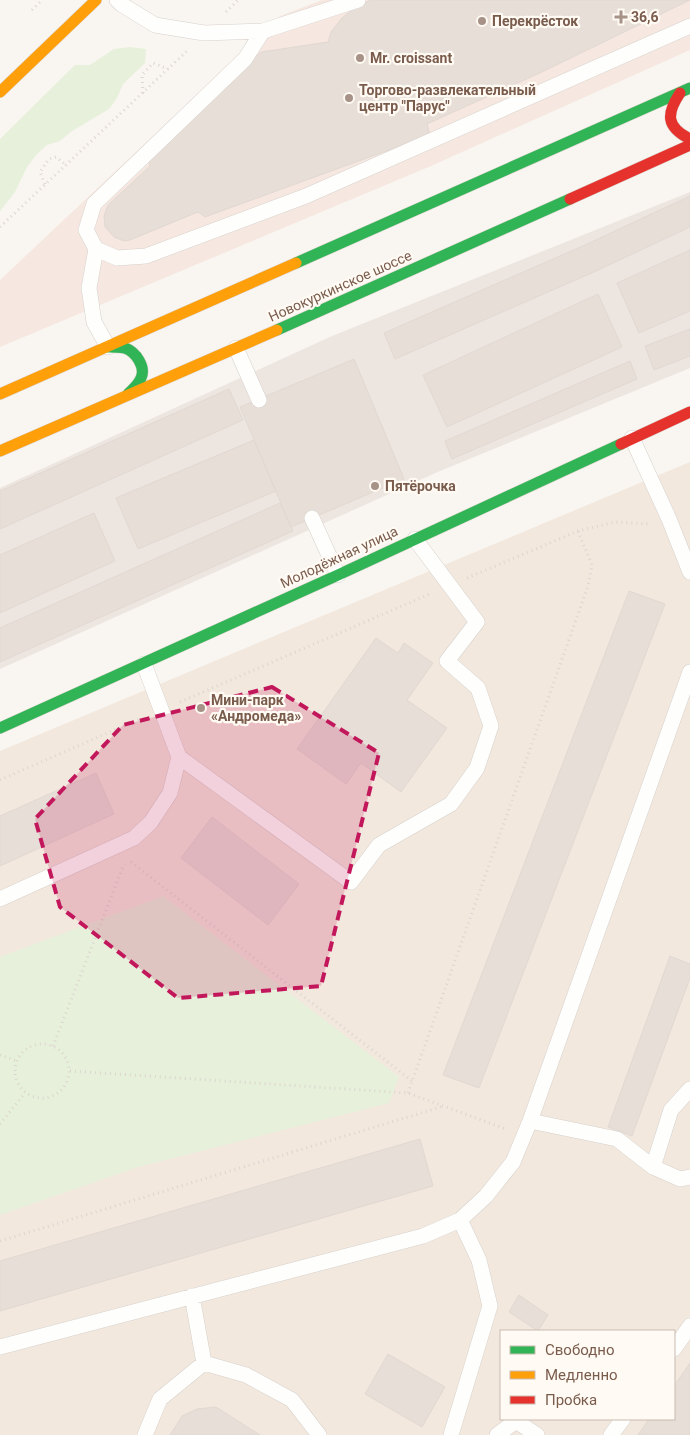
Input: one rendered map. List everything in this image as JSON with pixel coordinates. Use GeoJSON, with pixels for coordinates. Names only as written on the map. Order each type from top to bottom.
{"type":"FeatureCollection","features":[{"type":"Feature","properties":{"kind":"main road"},"geometry":{"type":"LineString","coordinates":[[0,92],[96,0]]}},
{"type":"Feature","properties":{"kind":"main road"},"geometry":{"type":"LineString","coordinates":[[685,91],[674,101],[670,120],[674,129],[682,136],[690,139]]}},
{"type":"Feature","properties":{"kind":"main road"},"geometry":{"type":"LineString","coordinates":[[0,394],[685,91]]}},
{"type":"Feature","properties":{"kind":"main road","name":"Новокуркинское шоссе"},"geometry":{"type":"LineString","coordinates":[[0,451],[236,348],[690,145]]}},
{"type":"Feature","properties":{"kind":"main road"},"geometry":{"type":"LineString","coordinates":[[108,347],[124,348],[135,354],[141,365],[142,375],[137,385],[128,394]]}},
{"type":"Feature","properties":{"kind":"main road","name":"Молодёжная улица"},"geometry":{"type":"LineString","coordinates":[[0,728],[144,664],[690,412]]}},
{"type":"Feature","properties":{"kind":"lane"},"geometry":{"type":"LineString","coordinates":[[118,0],[155,25],[204,33],[263,30],[358,0]]}},
{"type":"Feature","properties":{"kind":"lane"},"geometry":{"type":"LineString","coordinates":[[96,249],[117,258],[146,256],[306,196],[690,26]]}},
{"type":"Feature","properties":{"kind":"lane"},"geometry":{"type":"LineString","coordinates":[[108,347],[94,322],[89,288],[96,249],[86,230],[94,204],[245,59],[263,30]]}},
{"type":"Feature","properties":{"kind":"lane"},"geometry":{"type":"LineString","coordinates":[[236,348],[259,400]]}},
{"type":"Feature","properties":{"kind":"lane"},"geometry":{"type":"LineString","coordinates":[[632,438],[690,572]]}},
{"type":"Feature","properties":{"kind":"lane"},"geometry":{"type":"LineString","coordinates":[[312,518],[338,575]]}},
{"type":"Feature","properties":{"kind":"lane"},"geometry":{"type":"LineString","coordinates":[[144,664],[179,757],[352,882],[379,845],[451,804],[477,768],[491,726],[478,688],[447,661],[477,622],[415,539]]}},
{"type":"Feature","properties":{"kind":"lane"},"geometry":{"type":"LineString","coordinates":[[0,1347],[423,1236],[460,1220],[486,1196],[513,1162],[530,1121],[690,672]]}},
{"type":"Feature","properties":{"kind":"lane"},"geometry":{"type":"LineString","coordinates":[[0,899],[134,838],[151,822],[170,792],[179,757]]}},
{"type":"Feature","properties":{"kind":"lane"},"geometry":{"type":"LineString","coordinates":[[653,1167],[671,1110],[690,1089]]}},
{"type":"Feature","properties":{"kind":"lane"},"geometry":{"type":"LineString","coordinates":[[530,1121],[617,1139],[653,1167],[680,1179],[690,1177]]}},
{"type":"Feature","properties":{"kind":"lane"},"geometry":{"type":"LineString","coordinates":[[451,1435],[490,1306],[479,1260],[460,1220]]}},
{"type":"Feature","properties":{"kind":"lane"},"geometry":{"type":"LineString","coordinates":[[192,1296],[204,1363]]}},
{"type":"Feature","properties":{"kind":"lane"},"geometry":{"type":"LineString","coordinates":[[675,1348],[690,1326]]}},
{"type":"Feature","properties":{"kind":"lane"},"geometry":{"type":"LineString","coordinates":[[145,1435],[160,1399],[204,1363]]}},
{"type":"Feature","properties":{"kind":"lane"},"geometry":{"type":"LineString","coordinates":[[204,1363],[246,1375],[292,1400],[318,1435]]}},
{"type":"Feature","properties":{"kind":"lane"},"geometry":{"type":"LineString","coordinates":[[497,1435],[516,1420],[537,1435]]}},
{"type":"Feature","properties":{"kind":"lane"},"geometry":{"type":"LineString","coordinates":[[611,1435],[622,1420]]}},
{"type":"Feature","properties":{"kind":"path"},"geometry":{"type":"LineString","coordinates":[[32,10],[42,0]]}},
{"type":"Feature","properties":{"kind":"path"},"geometry":{"type":"LineString","coordinates":[[0,227],[144,93],[238,0]]}},
{"type":"Feature","properties":{"kind":"path"},"geometry":{"type":"LineString","coordinates":[[144,93],[142,75],[153,64],[168,69]]}},
{"type":"Feature","properties":{"kind":"path"},"geometry":{"type":"LineString","coordinates":[[45,184],[40,172],[49,159],[56,157],[66,165]]}},
{"type":"Feature","properties":{"kind":"path"},"geometry":{"type":"LineString","coordinates":[[0,780],[578,531],[615,522],[647,525],[669,520]]}},
{"type":"Feature","properties":{"kind":"path"},"geometry":{"type":"LineString","coordinates":[[408,1093],[588,586],[592,565],[578,531]]}},
{"type":"Feature","properties":{"kind":"path"},"geometry":{"type":"LineString","coordinates":[[53,1046],[126,858],[412,1081]]}},
{"type":"Feature","properties":{"kind":"path"},"geometry":{"type":"LineString","coordinates":[[41,1044],[53,1046],[65,1056],[70,1071],[66,1086],[56,1095],[40,1099],[25,1093],[18,1084],[15,1072],[17,1060],[26,1049],[41,1044]]}},
{"type":"Feature","properties":{"kind":"path"},"geometry":{"type":"LineString","coordinates":[[0,1055],[17,1060]]}},
{"type":"Feature","properties":{"kind":"path"},"geometry":{"type":"LineString","coordinates":[[70,1071],[408,1093],[524,1136]]}},
{"type":"Feature","properties":{"kind":"path"},"geometry":{"type":"LineString","coordinates":[[0,1124],[25,1093]]}},
{"type":"Feature","properties":{"kind":"path"},"geometry":{"type":"LineString","coordinates":[[0,1241],[444,1106]]}},
{"type":"Feature","properties":{"kind":"highlighted area"},"geometry":{"type":"Polygon","coordinates":[[[272,687],[379,753],[321,986],[178,998],[60,907],[35,819],[123,725],[272,687]]]}},
{"type":"Feature","properties":{"kind":"shaded area"},"geometry":{"type":"Polygon","coordinates":[[[322,0],[690,0],[690,50],[431,166],[0,347],[0,280],[280,16],[322,0]]]}},
{"type":"Feature","properties":{"kind":"shaded area"},"geometry":{"type":"Polygon","coordinates":[[[690,192],[690,368],[440,471],[0,669],[0,488],[332,336],[690,192]]]}},
{"type":"Feature","properties":{"kind":"shaded area"},"geometry":{"type":"Polygon","coordinates":[[[690,462],[690,1435],[0,1435],[0,751],[690,462]]]}},
{"type":"Feature","properties":{"kind":"green space"},"geometry":{"type":"Polygon","coordinates":[[[130,47],[146,49],[145,63],[123,84],[117,98],[109,109],[72,131],[60,141],[47,145],[36,155],[27,167],[15,192],[0,211],[0,139],[75,65],[90,65],[114,49],[130,47]]]}},
{"type":"Feature","properties":{"kind":"green space"},"geometry":{"type":"Polygon","coordinates":[[[163,896],[399,1077],[389,1103],[138,1167],[0,1215],[0,957],[163,896]]]}},
{"type":"Feature","properties":{"kind":"building","name":"Торгово-развлекательный центр \"Парус\""},"geometry":{"type":"Polygon","coordinates":[[[371,0],[690,0],[542,72],[427,124],[430,135],[205,217],[198,212],[130,240],[124,241],[114,237],[105,227],[104,216],[108,205],[150,166],[149,161],[261,52],[328,42],[331,32],[341,19],[354,8],[371,0]]]}},
{"type":"Feature","properties":{"kind":"building"},"geometry":{"type":"Polygon","coordinates":[[[690,196],[690,227],[596,271],[395,359],[384,333],[585,245],[690,196]]]}},
{"type":"Feature","properties":{"kind":"building"},"geometry":{"type":"Polygon","coordinates":[[[690,250],[690,311],[639,333],[617,283],[690,250]]]}},
{"type":"Feature","properties":{"kind":"building"},"geometry":{"type":"Polygon","coordinates":[[[598,294],[622,347],[447,427],[423,375],[598,294]]]}},
{"type":"Feature","properties":{"kind":"building"},"geometry":{"type":"Polygon","coordinates":[[[690,329],[690,356],[654,370],[645,346],[690,329]]]}},
{"type":"Feature","properties":{"kind":"building"},"geometry":{"type":"Polygon","coordinates":[[[354,359],[404,479],[291,527],[240,407],[354,359]]]}},
{"type":"Feature","properties":{"kind":"building"},"geometry":{"type":"Polygon","coordinates":[[[630,361],[637,379],[452,459],[445,441],[630,361]]]}},
{"type":"Feature","properties":{"kind":"building"},"geometry":{"type":"Polygon","coordinates":[[[229,389],[243,420],[0,529],[0,491],[229,389]]]}},
{"type":"Feature","properties":{"kind":"building"},"geometry":{"type":"Polygon","coordinates":[[[254,440],[276,491],[138,549],[116,498],[254,440]]]}},
{"type":"Feature","properties":{"kind":"building"},"geometry":{"type":"Polygon","coordinates":[[[280,503],[293,531],[0,662],[0,628],[280,503]]]}},
{"type":"Feature","properties":{"kind":"building"},"geometry":{"type":"Polygon","coordinates":[[[94,513],[115,561],[0,613],[0,555],[94,513]]]}},
{"type":"Feature","properties":{"kind":"building"},"geometry":{"type":"Polygon","coordinates":[[[629,591],[665,604],[479,1088],[443,1075],[629,591]]]}},
{"type":"Feature","properties":{"kind":"building"},"geometry":{"type":"Polygon","coordinates":[[[376,638],[398,653],[404,643],[433,663],[407,700],[447,728],[401,792],[361,763],[346,784],[297,749],[376,638]]]}},
{"type":"Feature","properties":{"kind":"building"},"geometry":{"type":"Polygon","coordinates":[[[96,773],[114,814],[0,866],[0,816],[96,773]]]}},
{"type":"Feature","properties":{"kind":"building"},"geometry":{"type":"Polygon","coordinates":[[[212,817],[299,884],[268,925],[181,858],[212,817]]]}},
{"type":"Feature","properties":{"kind":"building"},"geometry":{"type":"Polygon","coordinates":[[[670,956],[690,964],[690,978],[632,1136],[608,1127],[670,956]]]}},
{"type":"Feature","properties":{"kind":"building"},"geometry":{"type":"Polygon","coordinates":[[[420,1139],[433,1186],[0,1311],[0,1261],[420,1139]]]}},
{"type":"Feature","properties":{"kind":"building"},"geometry":{"type":"Polygon","coordinates":[[[519,1295],[548,1315],[539,1330],[536,1330],[509,1312],[519,1295]]]}},
{"type":"Feature","properties":{"kind":"building"},"geometry":{"type":"Polygon","coordinates":[[[388,1354],[445,1387],[422,1427],[365,1394],[388,1354]]]}},
{"type":"Feature","properties":{"kind":"building"},"geometry":{"type":"Polygon","coordinates":[[[690,1363],[690,1435],[638,1435],[648,1420],[675,1420],[675,1385],[690,1363]]]}},
{"type":"Feature","properties":{"kind":"building"},"geometry":{"type":"Polygon","coordinates":[[[216,1407],[260,1435],[170,1435],[182,1416],[197,1409],[216,1407]]]}},
{"type":"Feature","properties":{"kind":"traffic: fast"},"geometry":{"type":"LineString","coordinates":[[296,263],[690,88]]}},
{"type":"Feature","properties":{"kind":"traffic: fast"},"geometry":{"type":"LineString","coordinates":[[277,330],[570,199]]}},
{"type":"Feature","properties":{"kind":"traffic: fast"},"geometry":{"type":"LineString","coordinates":[[108,347],[125,348],[139,360],[142,374],[136,386],[128,394]]}},
{"type":"Feature","properties":{"kind":"traffic: fast"},"geometry":{"type":"LineString","coordinates":[[0,728],[621,444]]}},
{"type":"Feature","properties":{"kind":"traffic: slow"},"geometry":{"type":"LineString","coordinates":[[0,92],[96,0]]}},
{"type":"Feature","properties":{"kind":"traffic: slow"},"geometry":{"type":"LineString","coordinates":[[0,394],[296,263]]}},
{"type":"Feature","properties":{"kind":"traffic: slow"},"geometry":{"type":"LineString","coordinates":[[0,451],[277,330]]}},
{"type":"Feature","properties":{"kind":"traffic: jam"},"geometry":{"type":"LineString","coordinates":[[680,93],[672,107],[671,119],[676,130],[690,139]]}},
{"type":"Feature","properties":{"kind":"traffic: jam"},"geometry":{"type":"LineString","coordinates":[[570,199],[690,145]]}},
{"type":"Feature","properties":{"kind":"traffic: jam"},"geometry":{"type":"LineString","coordinates":[[621,444],[690,412]]}},
{"type":"Feature","properties":{"kind":"place","name":"36,6"},"geometry":{"type":"Point","coordinates":[621,17]}},
{"type":"Feature","properties":{"kind":"place","name":"Перекрёсток"},"geometry":{"type":"Point","coordinates":[482,21]}},
{"type":"Feature","properties":{"kind":"place","name":"Mr. croissant"},"geometry":{"type":"Point","coordinates":[360,58]}},
{"type":"Feature","properties":{"kind":"place","name":"Торгово-развлекательный центр \"Парус\""},"geometry":{"type":"Point","coordinates":[349,98]}},
{"type":"Feature","properties":{"kind":"place","name":"Пятёрочка"},"geometry":{"type":"Point","coordinates":[375,486]}},
{"type":"Feature","properties":{"kind":"place","name":"Мини-парк «Андромеда»"},"geometry":{"type":"Point","coordinates":[201,708]}}]}
